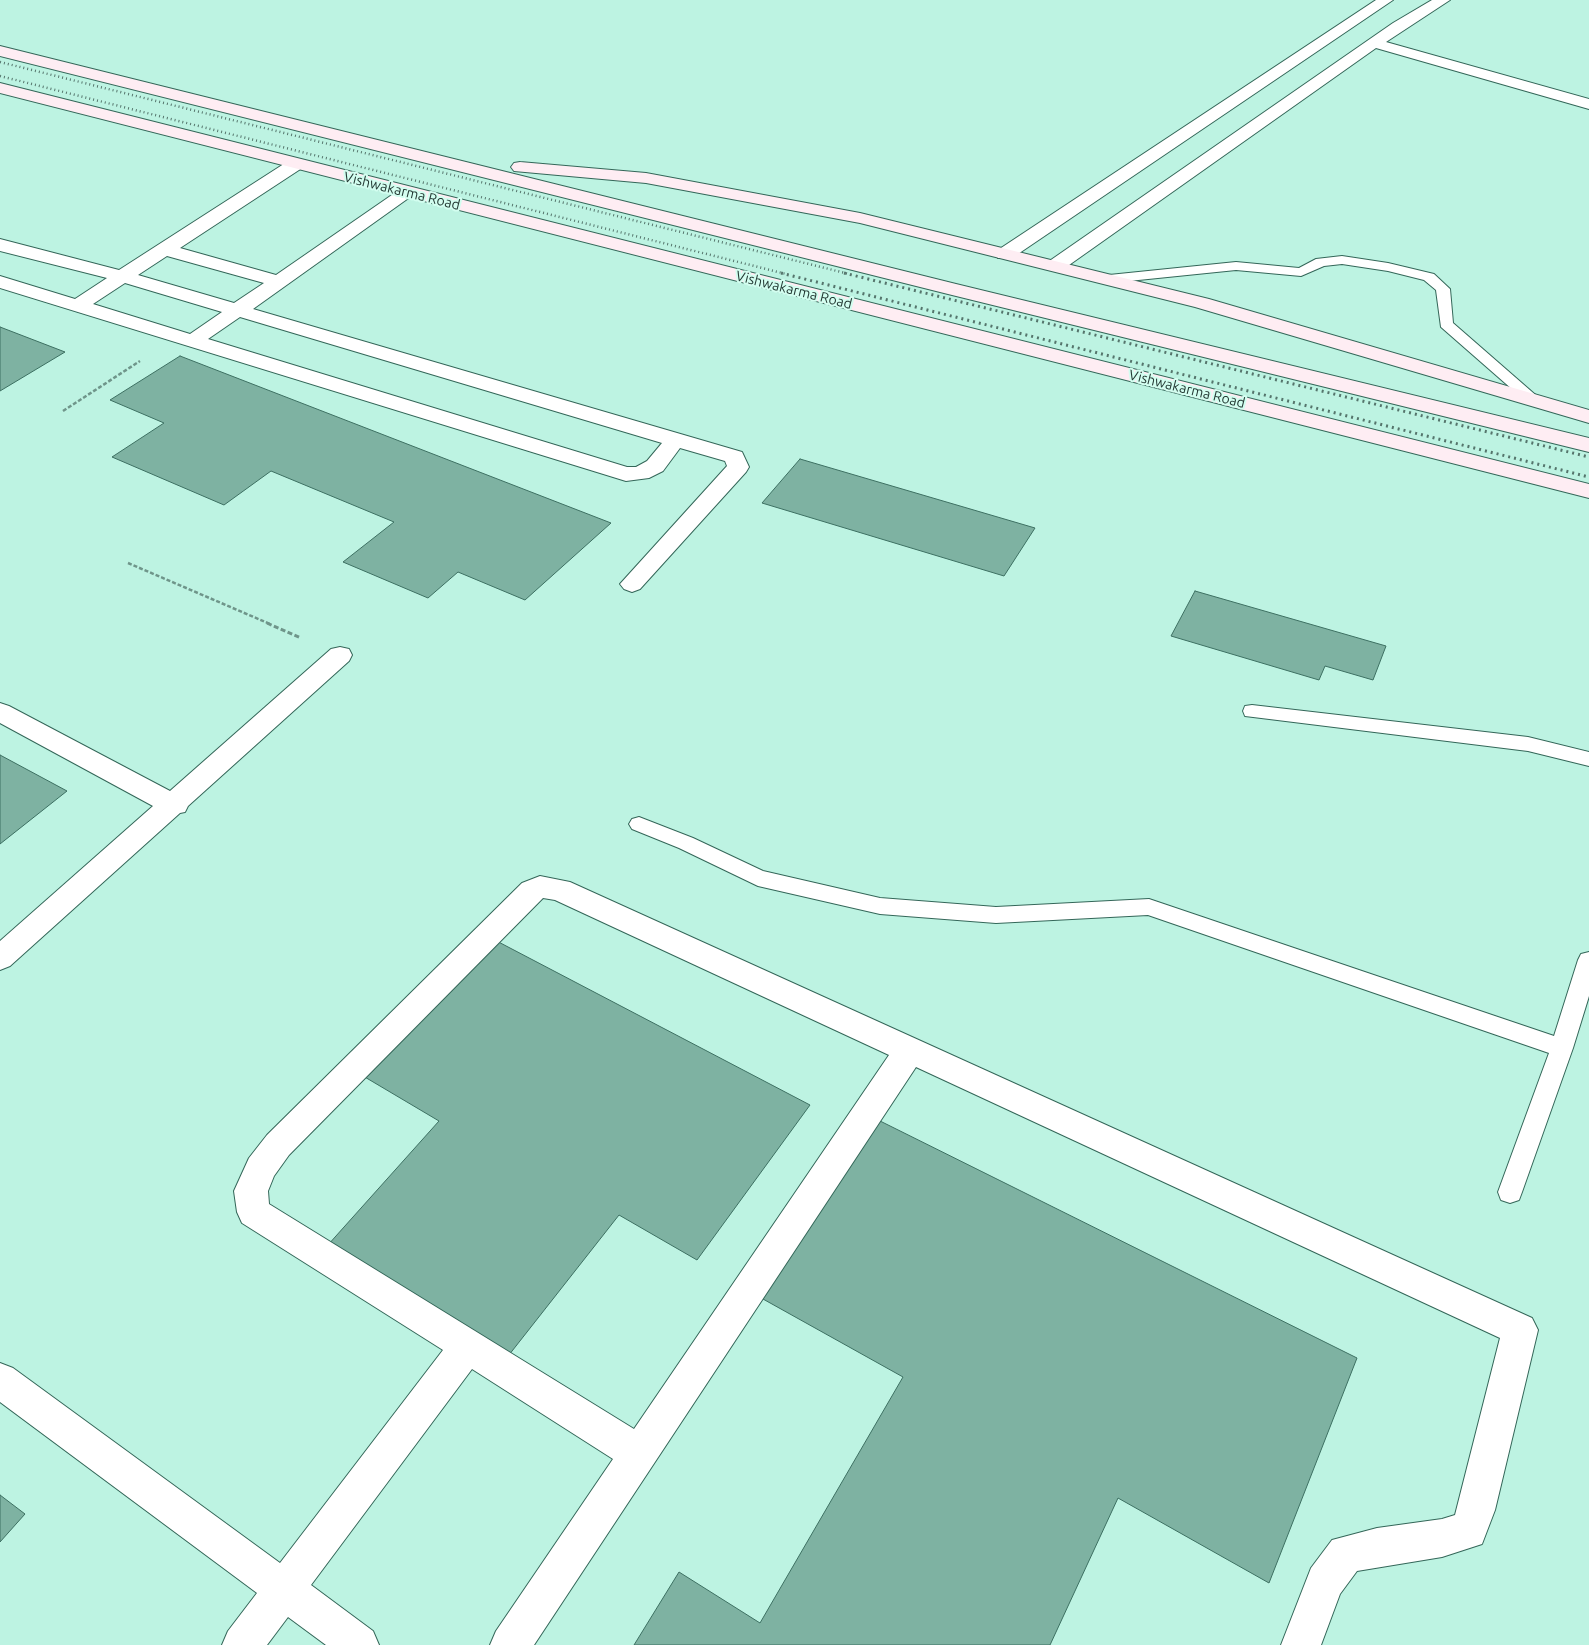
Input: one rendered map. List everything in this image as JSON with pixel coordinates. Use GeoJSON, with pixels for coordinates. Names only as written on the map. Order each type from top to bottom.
{"type":"FeatureCollection","features":[{"type":"Feature","properties":{"kind":"main road","name":"Vishwakarma Road"},"geometry":{"type":"LineString","coordinates":[[0,51],[433,160],[856,285],[915,300],[1589,491]]}},
{"type":"Feature","properties":{"kind":"main road","name":"Vishwakarma Road"},"geometry":{"type":"LineString","coordinates":[[0,88],[408,192],[856,285],[915,300],[1589,445]]}},
{"type":"Feature","properties":{"kind":"main road"},"geometry":{"type":"LineString","coordinates":[[433,160],[646,178],[860,218],[1202,302],[1589,417]]}},
{"type":"Feature","properties":{"kind":"street"},"geometry":{"type":"LineString","coordinates":[[1358,0],[1381,3],[1410,19]]}},
{"type":"Feature","properties":{"kind":"street"},"geometry":{"type":"LineString","coordinates":[[1055,266],[1374,43],[1442,0]]}},
{"type":"Feature","properties":{"kind":"street"},"geometry":{"type":"LineString","coordinates":[[1005,254],[1381,3]]}},
{"type":"Feature","properties":{"kind":"street"},"geometry":{"type":"LineString","coordinates":[[1374,43],[1589,104]]}},
{"type":"Feature","properties":{"kind":"street"},"geometry":{"type":"LineString","coordinates":[[77,306],[167,250],[296,164]]}},
{"type":"Feature","properties":{"kind":"street"},"geometry":{"type":"LineString","coordinates":[[186,339],[237,310],[408,192]]}},
{"type":"Feature","properties":{"kind":"street"},"geometry":{"type":"LineString","coordinates":[[0,245],[124,277],[734,457],[738,467],[632,584]]}},
{"type":"Feature","properties":{"kind":"street"},"geometry":{"type":"LineString","coordinates":[[167,250],[278,282]]}},
{"type":"Feature","properties":{"kind":"street"},"geometry":{"type":"LineString","coordinates":[[0,282],[626,474],[641,473],[655,466],[676,439]]}},
{"type":"Feature","properties":{"kind":"street"},"geometry":{"type":"LineString","coordinates":[[0,958],[340,655]]}},
{"type":"Feature","properties":{"kind":"street"},"geometry":{"type":"LineString","coordinates":[[0,712],[175,804]]}},
{"type":"Feature","properties":{"kind":"street"},"geometry":{"type":"LineString","coordinates":[[638,1453],[254,1212],[251,1191],[261,1168],[278,1145],[532,891],[549,887],[560,890],[1520,1330],[1476,1510],[1468,1530],[1442,1538],[1377,1547],[1346,1554],[1325,1582],[1301,1645]]}},
{"type":"Feature","properties":{"kind":"street"},"geometry":{"type":"LineString","coordinates":[[510,1645],[910,1050]]}},
{"type":"Feature","properties":{"kind":"street"},"geometry":{"type":"LineString","coordinates":[[242,1645],[468,1346]]}},
{"type":"Feature","properties":{"kind":"street"},"geometry":{"type":"LineString","coordinates":[[0,1380],[359,1645]]}},
{"type":"Feature","properties":{"kind":"lane"},"geometry":{"type":"LineString","coordinates":[[1109,280],[1236,266],[1301,272],[1321,262],[1342,260],[1388,267],[1429,277],[1443,289],[1446,324],[1534,401]]}},
{"type":"Feature","properties":{"kind":"lane"},"geometry":{"type":"LineString","coordinates":[[1252,711],[1528,744],[1589,759]]}},
{"type":"Feature","properties":{"kind":"lane"},"geometry":{"type":"LineString","coordinates":[[639,824],[686,842],[758,878],[880,906],[996,915],[1149,907],[1562,1048]]}},
{"type":"Feature","properties":{"kind":"lane"},"geometry":{"type":"LineString","coordinates":[[1510,1192],[1562,1048],[1589,960]]}},
{"type":"Feature","properties":{"kind":"path"},"geometry":{"type":"LineString","coordinates":[[63,411],[186,339]]}},
{"type":"Feature","properties":{"kind":"path"},"geometry":{"type":"LineString","coordinates":[[128,563],[340,655]]}},
{"type":"Feature","properties":{"kind":"building"},"geometry":{"type":"Polygon","coordinates":[[[0,327],[65,352],[0,391],[0,327]]]}},
{"type":"Feature","properties":{"kind":"building"},"geometry":{"type":"Polygon","coordinates":[[[180,356],[611,523],[525,600],[458,572],[428,598],[343,562],[394,522],[271,471],[224,505],[112,457],[164,423],[110,400],[180,356]]]}},
{"type":"Feature","properties":{"kind":"building"},"geometry":{"type":"Polygon","coordinates":[[[800,459],[1035,528],[1004,576],[762,503],[800,459]]]}},
{"type":"Feature","properties":{"kind":"building"},"geometry":{"type":"Polygon","coordinates":[[[1195,591],[1386,646],[1373,680],[1325,666],[1319,680],[1171,636],[1195,591]]]}},
{"type":"Feature","properties":{"kind":"building"},"geometry":{"type":"Polygon","coordinates":[[[0,755],[67,791],[0,844],[0,755]]]}},
{"type":"Feature","properties":{"kind":"building"},"geometry":{"type":"Polygon","coordinates":[[[489,937],[810,1105],[697,1260],[619,1215],[505,1360],[327,1246],[439,1121],[358,1073],[489,937]]]}},
{"type":"Feature","properties":{"kind":"building"},"geometry":{"type":"Polygon","coordinates":[[[872,1117],[1357,1358],[1269,1583],[1118,1498],[1050,1645],[634,1645],[679,1572],[760,1623],[903,1377],[754,1294],[872,1117]]]}},
{"type":"Feature","properties":{"kind":"building"},"geometry":{"type":"Polygon","coordinates":[[[0,1495],[25,1514],[0,1542],[0,1495]]]}},
{"type":"Feature","properties":{"kind":"railway"},"geometry":{"type":"LineString","coordinates":[[0,62],[849,274]]}},
{"type":"Feature","properties":{"kind":"railway"},"geometry":{"type":"LineString","coordinates":[[0,76],[786,274]]}},
{"type":"Feature","properties":{"kind":"railway"},"geometry":{"type":"LineString","coordinates":[[781,273],[1589,477]]}},
{"type":"Feature","properties":{"kind":"railway"},"geometry":{"type":"LineString","coordinates":[[844,273],[1589,457]]}}]}
